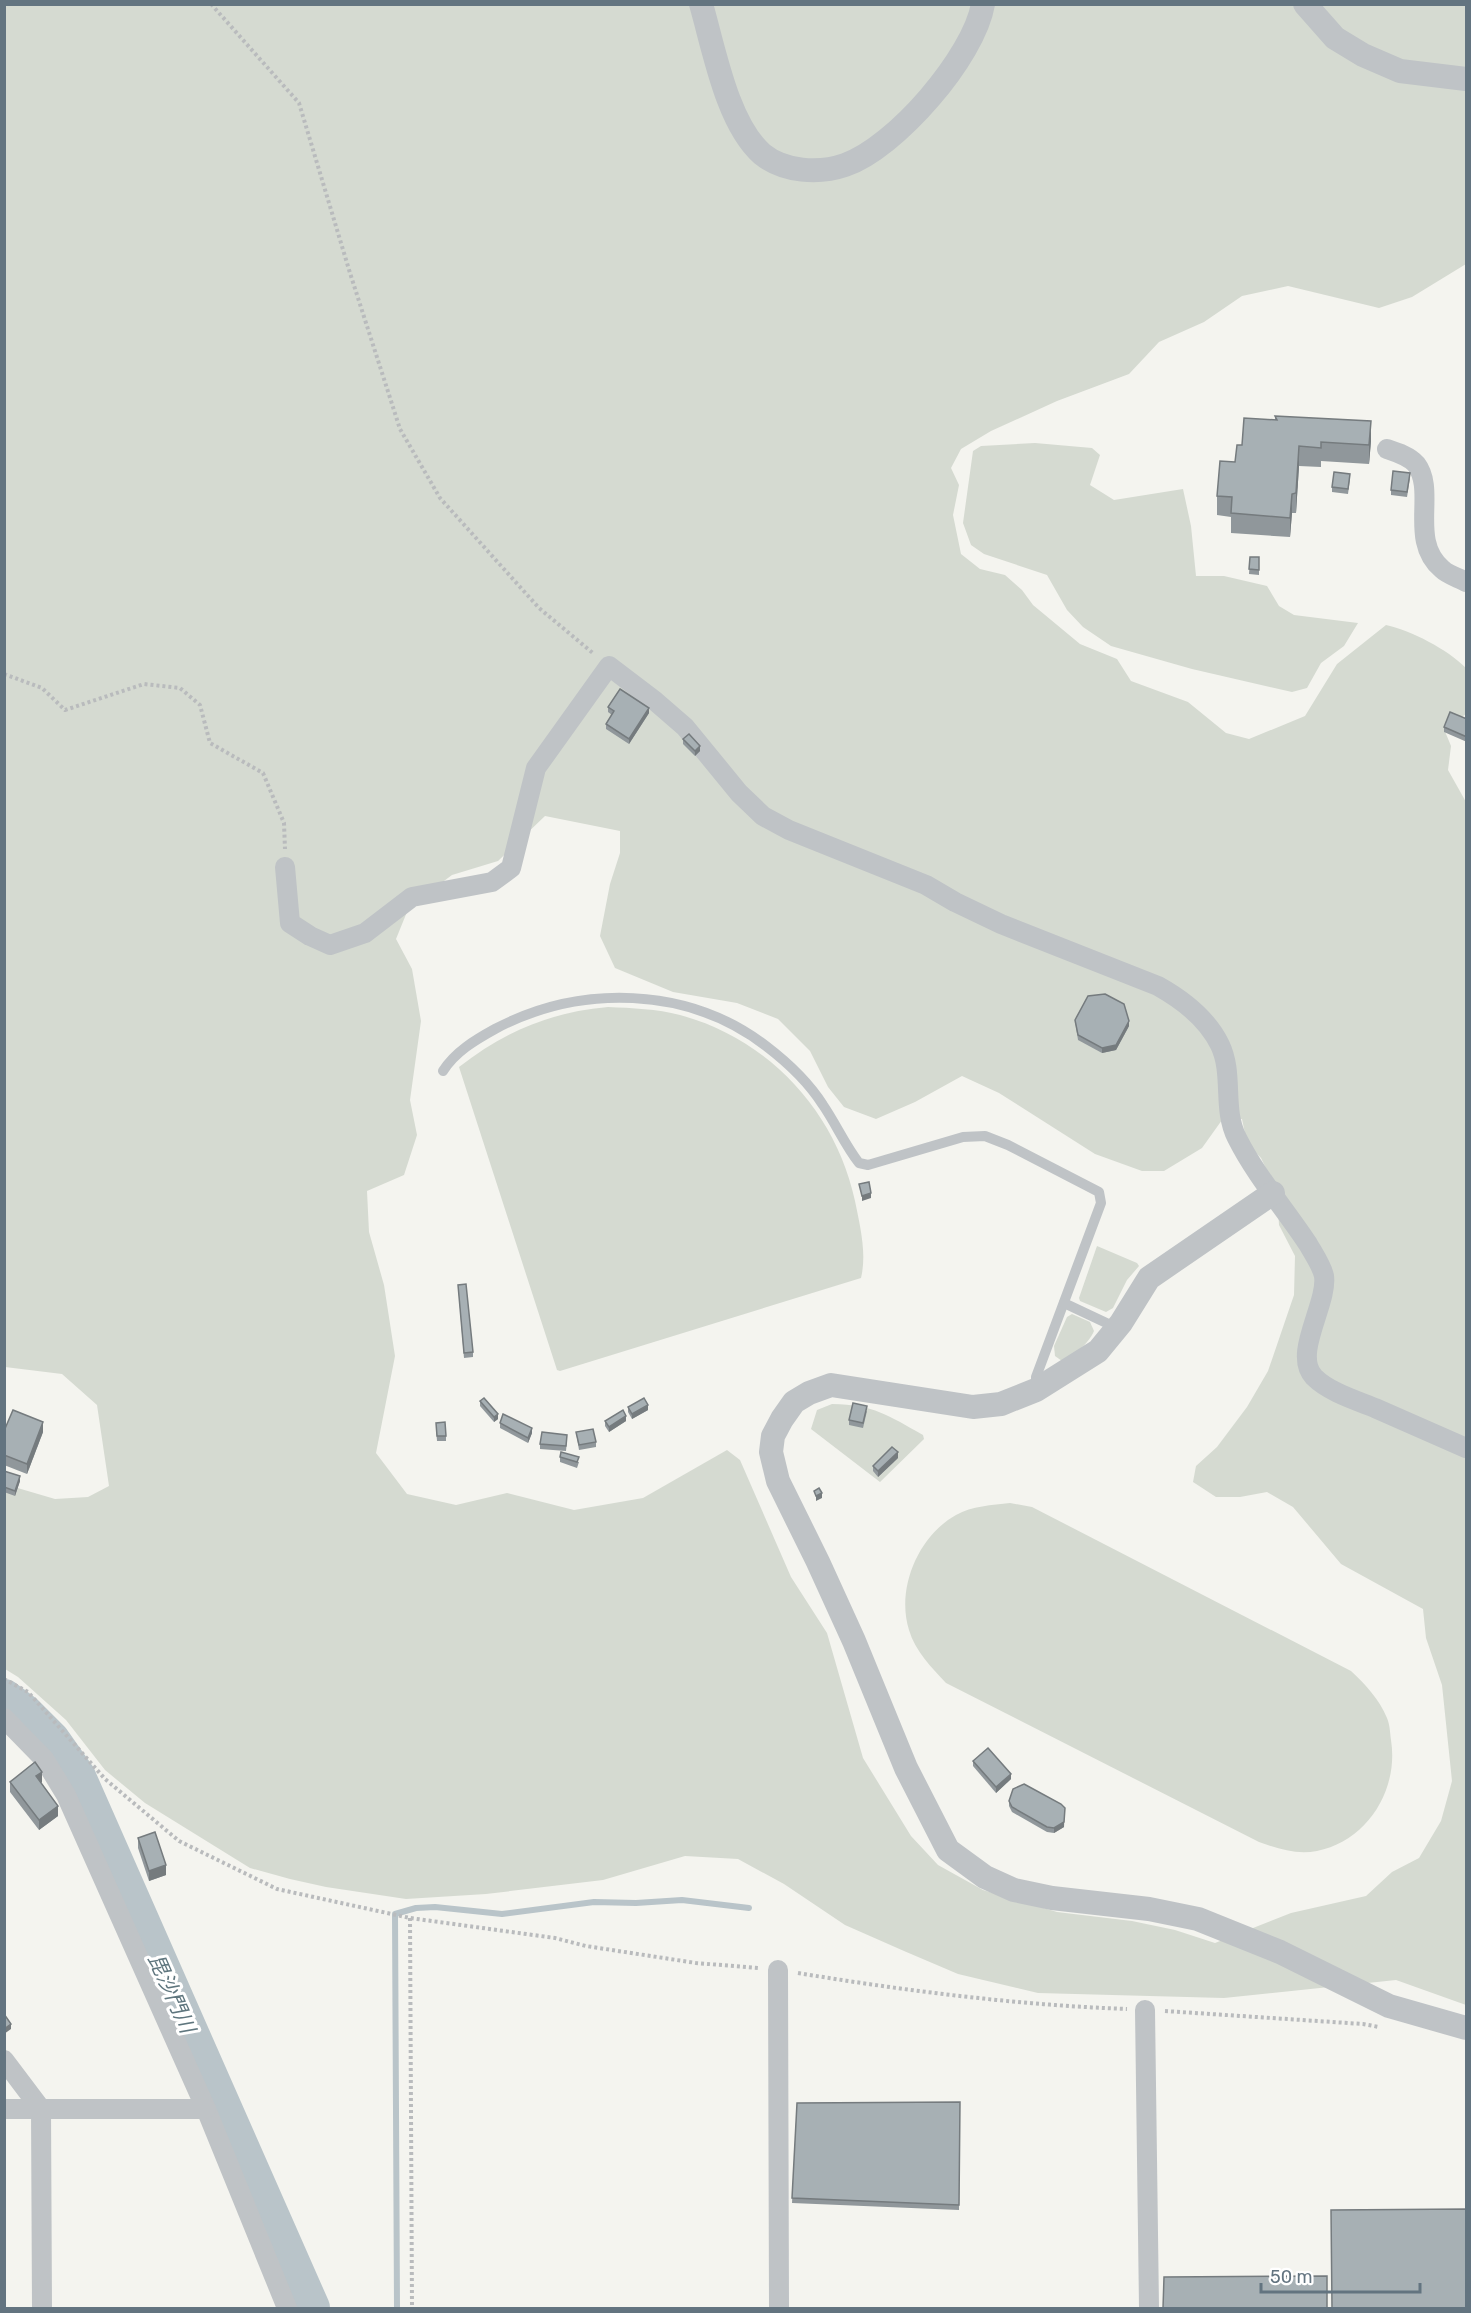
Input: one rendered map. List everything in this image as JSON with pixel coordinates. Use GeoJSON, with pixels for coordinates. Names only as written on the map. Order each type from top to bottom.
{"type":"FeatureCollection","features":[{"type":"Feature","properties":{"kind":"street"},"geometry":{"type":"LineString","coordinates":[[700,4],[728,98],[741,129],[763,155],[789,169],[816,170],[844,166],[872,151],[915,114],[956,66],[981,17],[983,4]]}},
{"type":"Feature","properties":{"kind":"street"},"geometry":{"type":"LineString","coordinates":[[1305,4],[1335,38],[1363,55],[1400,71],[1467,79]]}},
{"type":"Feature","properties":{"kind":"street"},"geometry":{"type":"LineString","coordinates":[[1387,449],[1400,453],[1416,464],[1423,482],[1426,547],[1433,560],[1443,571],[1467,582]]}},
{"type":"Feature","properties":{"kind":"street"},"geometry":{"type":"LineString","coordinates":[[285,867],[290,923],[330,945],[365,933],[412,897],[492,882],[511,868],[536,768],[609,666],[685,727],[739,793],[763,816],[789,830],[926,885],[1001,924],[1158,986],[1180,999],[1211,1030],[1221,1046],[1226,1065],[1229,1115],[1237,1139],[1293,1221],[1324,1273],[1325,1286],[1306,1357],[1313,1376],[1358,1401],[1467,1448]]}},
{"type":"Feature","properties":{"kind":"street"},"geometry":{"type":"LineString","coordinates":[[1273,1193],[1149,1278],[1117,1328],[1098,1351],[1036,1390],[1001,1404],[973,1407],[831,1385],[809,1393],[794,1402],[772,1436],[771,1452],[778,1481],[854,1641],[906,1768],[948,1850],[985,1877],[1014,1890],[1053,1898],[1149,1909],[1198,1919],[1280,1952],[1389,2006],[1467,2028]]}},
{"type":"Feature","properties":{"kind":"street"},"geometry":{"type":"LineString","coordinates":[[4,1718],[44,1759],[66,1795],[206,2109],[287,2308]]}},
{"type":"Feature","properties":{"kind":"street"},"geometry":{"type":"LineString","coordinates":[[778,1970],[779,2308]]}},
{"type":"Feature","properties":{"kind":"street"},"geometry":{"type":"LineString","coordinates":[[1145,2010],[1149,2308]]}},
{"type":"Feature","properties":{"kind":"street"},"geometry":{"type":"LineString","coordinates":[[4,2060],[41,2109],[42,2308]]}},
{"type":"Feature","properties":{"kind":"street"},"geometry":{"type":"LineString","coordinates":[[4,2109],[206,2109]]}},
{"type":"Feature","properties":{"kind":"lane"},"geometry":{"type":"LineString","coordinates":[[442,1071],[450,1060],[477,1039],[512,1020],[547,1007],[600,998],[638,998],[685,1004],[718,1017],[766,1046],[801,1078],[823,1104],[859,1163],[868,1165],[963,1137],[985,1136],[1008,1145],[1099,1192],[1101,1203],[1036,1377],[1036,1390]]}},
{"type":"Feature","properties":{"kind":"lane"},"geometry":{"type":"LineString","coordinates":[[1064,1303],[1117,1328]]}},
{"type":"Feature","properties":{"kind":"path"},"geometry":{"type":"LineString","coordinates":[[211,4],[299,103],[400,429],[440,498],[539,608],[609,666]]}},
{"type":"Feature","properties":{"kind":"path"},"geometry":{"type":"LineString","coordinates":[[4,674],[42,688],[65,710],[144,684],[180,688],[200,705],[210,743],[263,773],[284,823],[285,867]]}},
{"type":"Feature","properties":{"kind":"path"},"geometry":{"type":"LineString","coordinates":[[4,1679],[28,1692],[105,1779],[179,1841],[277,1889],[410,1918],[555,1938],[586,1946],[696,1963],[778,1970],[904,1990],[1071,2007],[1363,2024],[1386,2029]]}},
{"type":"Feature","properties":{"kind":"path"},"geometry":{"type":"LineString","coordinates":[[410,1918],[412,2308]]}},
{"type":"Feature","properties":{"kind":"shaded area"},"geometry":{"type":"Polygon","coordinates":[[[5,5],[1466,5],[1466,264],[1412,297],[1379,308],[1288,286],[1242,296],[1204,322],[1159,342],[1129,374],[1057,401],[991,431],[961,449],[951,468],[959,485],[953,515],[961,554],[980,569],[1005,575],[1022,590],[1033,605],[1080,644],[1117,659],[1131,681],[1188,702],[1226,733],[1249,739],[1305,716],[1337,664],[1386,625],[1429,642],[1466,668],[1466,714],[1444,729],[1451,746],[1448,770],[1466,802],[1466,2005],[1396,1980],[1224,1998],[1038,1993],[958,1974],[845,1925],[784,1884],[738,1859],[685,1856],[603,1880],[486,1894],[406,1899],[326,1887],[250,1868],[145,1803],[105,1770],[66,1720],[18,1677],[5,1669],[4,1484],[55,1499],[88,1497],[109,1486],[97,1405],[62,1374],[5,1367],[5,5]],[[545,816],[498,861],[452,875],[409,907],[396,939],[412,969],[421,1021],[410,1100],[417,1135],[404,1175],[367,1191],[369,1232],[384,1285],[395,1356],[376,1453],[407,1494],[456,1505],[507,1493],[574,1510],[643,1498],[727,1450],[740,1460],[791,1577],[827,1633],[863,1758],[911,1836],[938,1865],[983,1890],[1057,1912],[1132,1921],[1175,1930],[1215,1943],[1291,1913],[1366,1896],[1392,1872],[1419,1858],[1441,1821],[1452,1781],[1442,1685],[1426,1638],[1423,1609],[1341,1564],[1293,1507],[1267,1492],[1240,1497],[1216,1497],[1193,1482],[1196,1466],[1217,1447],[1247,1407],[1268,1371],[1294,1295],[1295,1256],[1279,1225],[1277,1191],[1261,1158],[1247,1143],[1242,1119],[1222,1120],[1202,1148],[1164,1171],[1142,1171],[1095,1154],[999,1093],[962,1076],[915,1102],[876,1119],[844,1107],[828,1087],[810,1051],[778,1019],[737,1003],[673,992],[615,968],[600,936],[610,884],[620,853],[620,831],[545,816]]]}},
{"type":"Feature","properties":{"kind":"shaded area"},"geometry":{"type":"Polygon","coordinates":[[[1035,443],[1092,448],[1100,455],[1090,485],[1114,500],[1183,489],[1191,526],[1196,576],[1224,576],[1267,586],[1279,606],[1294,615],[1358,623],[1344,646],[1321,663],[1307,688],[1292,692],[1192,669],[1111,646],[1083,627],[1067,610],[1047,575],[984,554],[971,545],[963,523],[973,451],[981,446],[1035,443]]]}},
{"type":"Feature","properties":{"kind":"shaded area"},"geometry":{"type":"Polygon","coordinates":[[[608,1007],[671,1013],[712,1026],[742,1042],[769,1061],[794,1084],[815,1109],[846,1168],[862,1240],[861,1278],[560,1371],[557,1370],[459,1067],[493,1044],[529,1026],[567,1014],[608,1007]]]}},
{"type":"Feature","properties":{"kind":"shaded area"},"geometry":{"type":"Polygon","coordinates":[[[1097,1246],[1137,1263],[1139,1266],[1127,1280],[1113,1308],[1106,1312],[1080,1301],[1079,1298],[1097,1246]]]}},
{"type":"Feature","properties":{"kind":"shaded area"},"geometry":{"type":"Polygon","coordinates":[[[1072,1314],[1090,1322],[1094,1331],[1081,1349],[1062,1361],[1055,1356],[1054,1346],[1067,1317],[1072,1314]]]}},
{"type":"Feature","properties":{"kind":"shaded area"},"geometry":{"type":"Polygon","coordinates":[[[832,1404],[859,1406],[880,1412],[923,1435],[924,1439],[880,1482],[811,1429],[817,1410],[832,1404]]]}},
{"type":"Feature","properties":{"kind":"shaded area"},"geometry":{"type":"Polygon","coordinates":[[[1010,1503],[1032,1507],[1351,1671],[1380,1705],[1388,1721],[1391,1740],[1390,1777],[1376,1810],[1364,1825],[1335,1845],[1317,1851],[1295,1852],[1266,1845],[946,1683],[920,1652],[909,1630],[906,1598],[913,1565],[931,1536],[956,1515],[975,1508],[1010,1503]]]}},
{"type":"Feature","properties":{"kind":"building"},"geometry":{"type":"Polygon","coordinates":[[[1275,416],[1371,421],[1369,445],[1321,442],[1321,448],[1299,446],[1296,493],[1292,494],[1290,518],[1231,513],[1232,497],[1217,496],[1220,461],[1235,462],[1237,445],[1242,445],[1244,418],[1277,420],[1275,416]]]}},
{"type":"Feature","properties":{"kind":"building"},"geometry":{"type":"Polygon","coordinates":[[[1393,471],[1410,473],[1407,492],[1391,490],[1393,471]]]}},
{"type":"Feature","properties":{"kind":"building"},"geometry":{"type":"Polygon","coordinates":[[[1334,472],[1350,474],[1348,489],[1332,487],[1334,472]]]}},
{"type":"Feature","properties":{"kind":"building"},"geometry":{"type":"Polygon","coordinates":[[[1250,557],[1259,557],[1259,570],[1249,569],[1250,557]]]}},
{"type":"Feature","properties":{"kind":"building"},"geometry":{"type":"Polygon","coordinates":[[[620,689],[649,708],[629,739],[606,724],[614,711],[608,707],[620,689]]]}},
{"type":"Feature","properties":{"kind":"building"},"geometry":{"type":"Polygon","coordinates":[[[1450,712],[1467,719],[1467,737],[1444,727],[1450,712]]]}},
{"type":"Feature","properties":{"kind":"building"},"geometry":{"type":"Polygon","coordinates":[[[689,734],[700,746],[695,751],[683,739],[689,734]]]}},
{"type":"Feature","properties":{"kind":"building"},"geometry":{"type":"Polygon","coordinates":[[[1105,994],[1124,1004],[1129,1021],[1116,1045],[1102,1048],[1078,1035],[1075,1020],[1088,996],[1105,994]]]}},
{"type":"Feature","properties":{"kind":"building"},"geometry":{"type":"Polygon","coordinates":[[[869,1182],[871,1193],[862,1196],[859,1184],[869,1182]]]}},
{"type":"Feature","properties":{"kind":"building"},"geometry":{"type":"Polygon","coordinates":[[[466,1284],[473,1352],[464,1353],[458,1285],[466,1284]]]}},
{"type":"Feature","properties":{"kind":"building"},"geometry":{"type":"Polygon","coordinates":[[[484,1398],[498,1414],[494,1417],[480,1401],[484,1398]]]}},
{"type":"Feature","properties":{"kind":"building"},"geometry":{"type":"Polygon","coordinates":[[[644,1398],[648,1405],[632,1414],[628,1407],[644,1398]]]}},
{"type":"Feature","properties":{"kind":"building"},"geometry":{"type":"Polygon","coordinates":[[[853,1403],[867,1406],[863,1423],[849,1420],[853,1403]]]}},
{"type":"Feature","properties":{"kind":"building"},"geometry":{"type":"Polygon","coordinates":[[[13,1410],[43,1422],[27,1464],[4,1455],[4,1431],[13,1410]]]}},
{"type":"Feature","properties":{"kind":"building"},"geometry":{"type":"Polygon","coordinates":[[[623,1410],[626,1416],[609,1427],[605,1421],[623,1410]]]}},
{"type":"Feature","properties":{"kind":"building"},"geometry":{"type":"Polygon","coordinates":[[[503,1414],[532,1428],[528,1438],[500,1423],[503,1414]]]}},
{"type":"Feature","properties":{"kind":"building"},"geometry":{"type":"Polygon","coordinates":[[[445,1422],[446,1436],[437,1436],[436,1423],[445,1422]]]}},
{"type":"Feature","properties":{"kind":"building"},"geometry":{"type":"Polygon","coordinates":[[[593,1429],[596,1442],[579,1445],[576,1432],[593,1429]]]}},
{"type":"Feature","properties":{"kind":"building"},"geometry":{"type":"Polygon","coordinates":[[[542,1432],[567,1435],[566,1446],[540,1444],[542,1432]]]}},
{"type":"Feature","properties":{"kind":"building"},"geometry":{"type":"Polygon","coordinates":[[[892,1447],[898,1452],[878,1471],[873,1466],[892,1447]]]}},
{"type":"Feature","properties":{"kind":"building"},"geometry":{"type":"Polygon","coordinates":[[[561,1452],[579,1457],[577,1462],[560,1457],[561,1452]]]}},
{"type":"Feature","properties":{"kind":"building"},"geometry":{"type":"Polygon","coordinates":[[[4,1471],[20,1476],[15,1491],[4,1487],[4,1471]]]}},
{"type":"Feature","properties":{"kind":"building"},"geometry":{"type":"Polygon","coordinates":[[[819,1488],[822,1493],[816,1496],[814,1491],[819,1488]]]}},
{"type":"Feature","properties":{"kind":"building"},"geometry":{"type":"Polygon","coordinates":[[[988,1748],[1011,1774],[996,1787],[973,1761],[988,1748]]]}},
{"type":"Feature","properties":{"kind":"building"},"geometry":{"type":"Polygon","coordinates":[[[35,1762],[42,1772],[36,1776],[58,1806],[39,1820],[10,1782],[35,1762]]]}},
{"type":"Feature","properties":{"kind":"building"},"geometry":{"type":"Polygon","coordinates":[[[1024,1784],[1061,1804],[1065,1808],[1064,1822],[1054,1828],[1047,1827],[1012,1807],[1009,1801],[1013,1789],[1024,1784]]]}},
{"type":"Feature","properties":{"kind":"building"},"geometry":{"type":"Polygon","coordinates":[[[155,1832],[166,1865],[149,1871],[138,1838],[155,1832]]]}},
{"type":"Feature","properties":{"kind":"building"},"geometry":{"type":"Polygon","coordinates":[[[4,2014],[11,2024],[4,2029],[4,2014]]]}},
{"type":"Feature","properties":{"kind":"building"},"geometry":{"type":"Polygon","coordinates":[[[960,2102],[959,2205],[792,2198],[797,2103],[960,2102]]]}},
{"type":"Feature","properties":{"kind":"building"},"geometry":{"type":"Polygon","coordinates":[[[1467,2209],[1467,2308],[1332,2308],[1331,2210],[1467,2209]]]}},
{"type":"Feature","properties":{"kind":"building"},"geometry":{"type":"Polygon","coordinates":[[[1327,2276],[1327,2308],[1163,2308],[1164,2277],[1327,2276]]]}},
{"type":"Feature","properties":{"kind":"waterway","name":"毘沙門川"},"geometry":{"type":"LineString","coordinates":[[4,1698],[24,1713],[51,1740],[77,1777],[311,2308]]}},
{"type":"Feature","properties":{"kind":"waterway"},"geometry":{"type":"LineString","coordinates":[[397,2308],[395,1914],[416,1908],[435,1907],[502,1914],[594,1902],[636,1903],[682,1900],[749,1908]]}}]}
